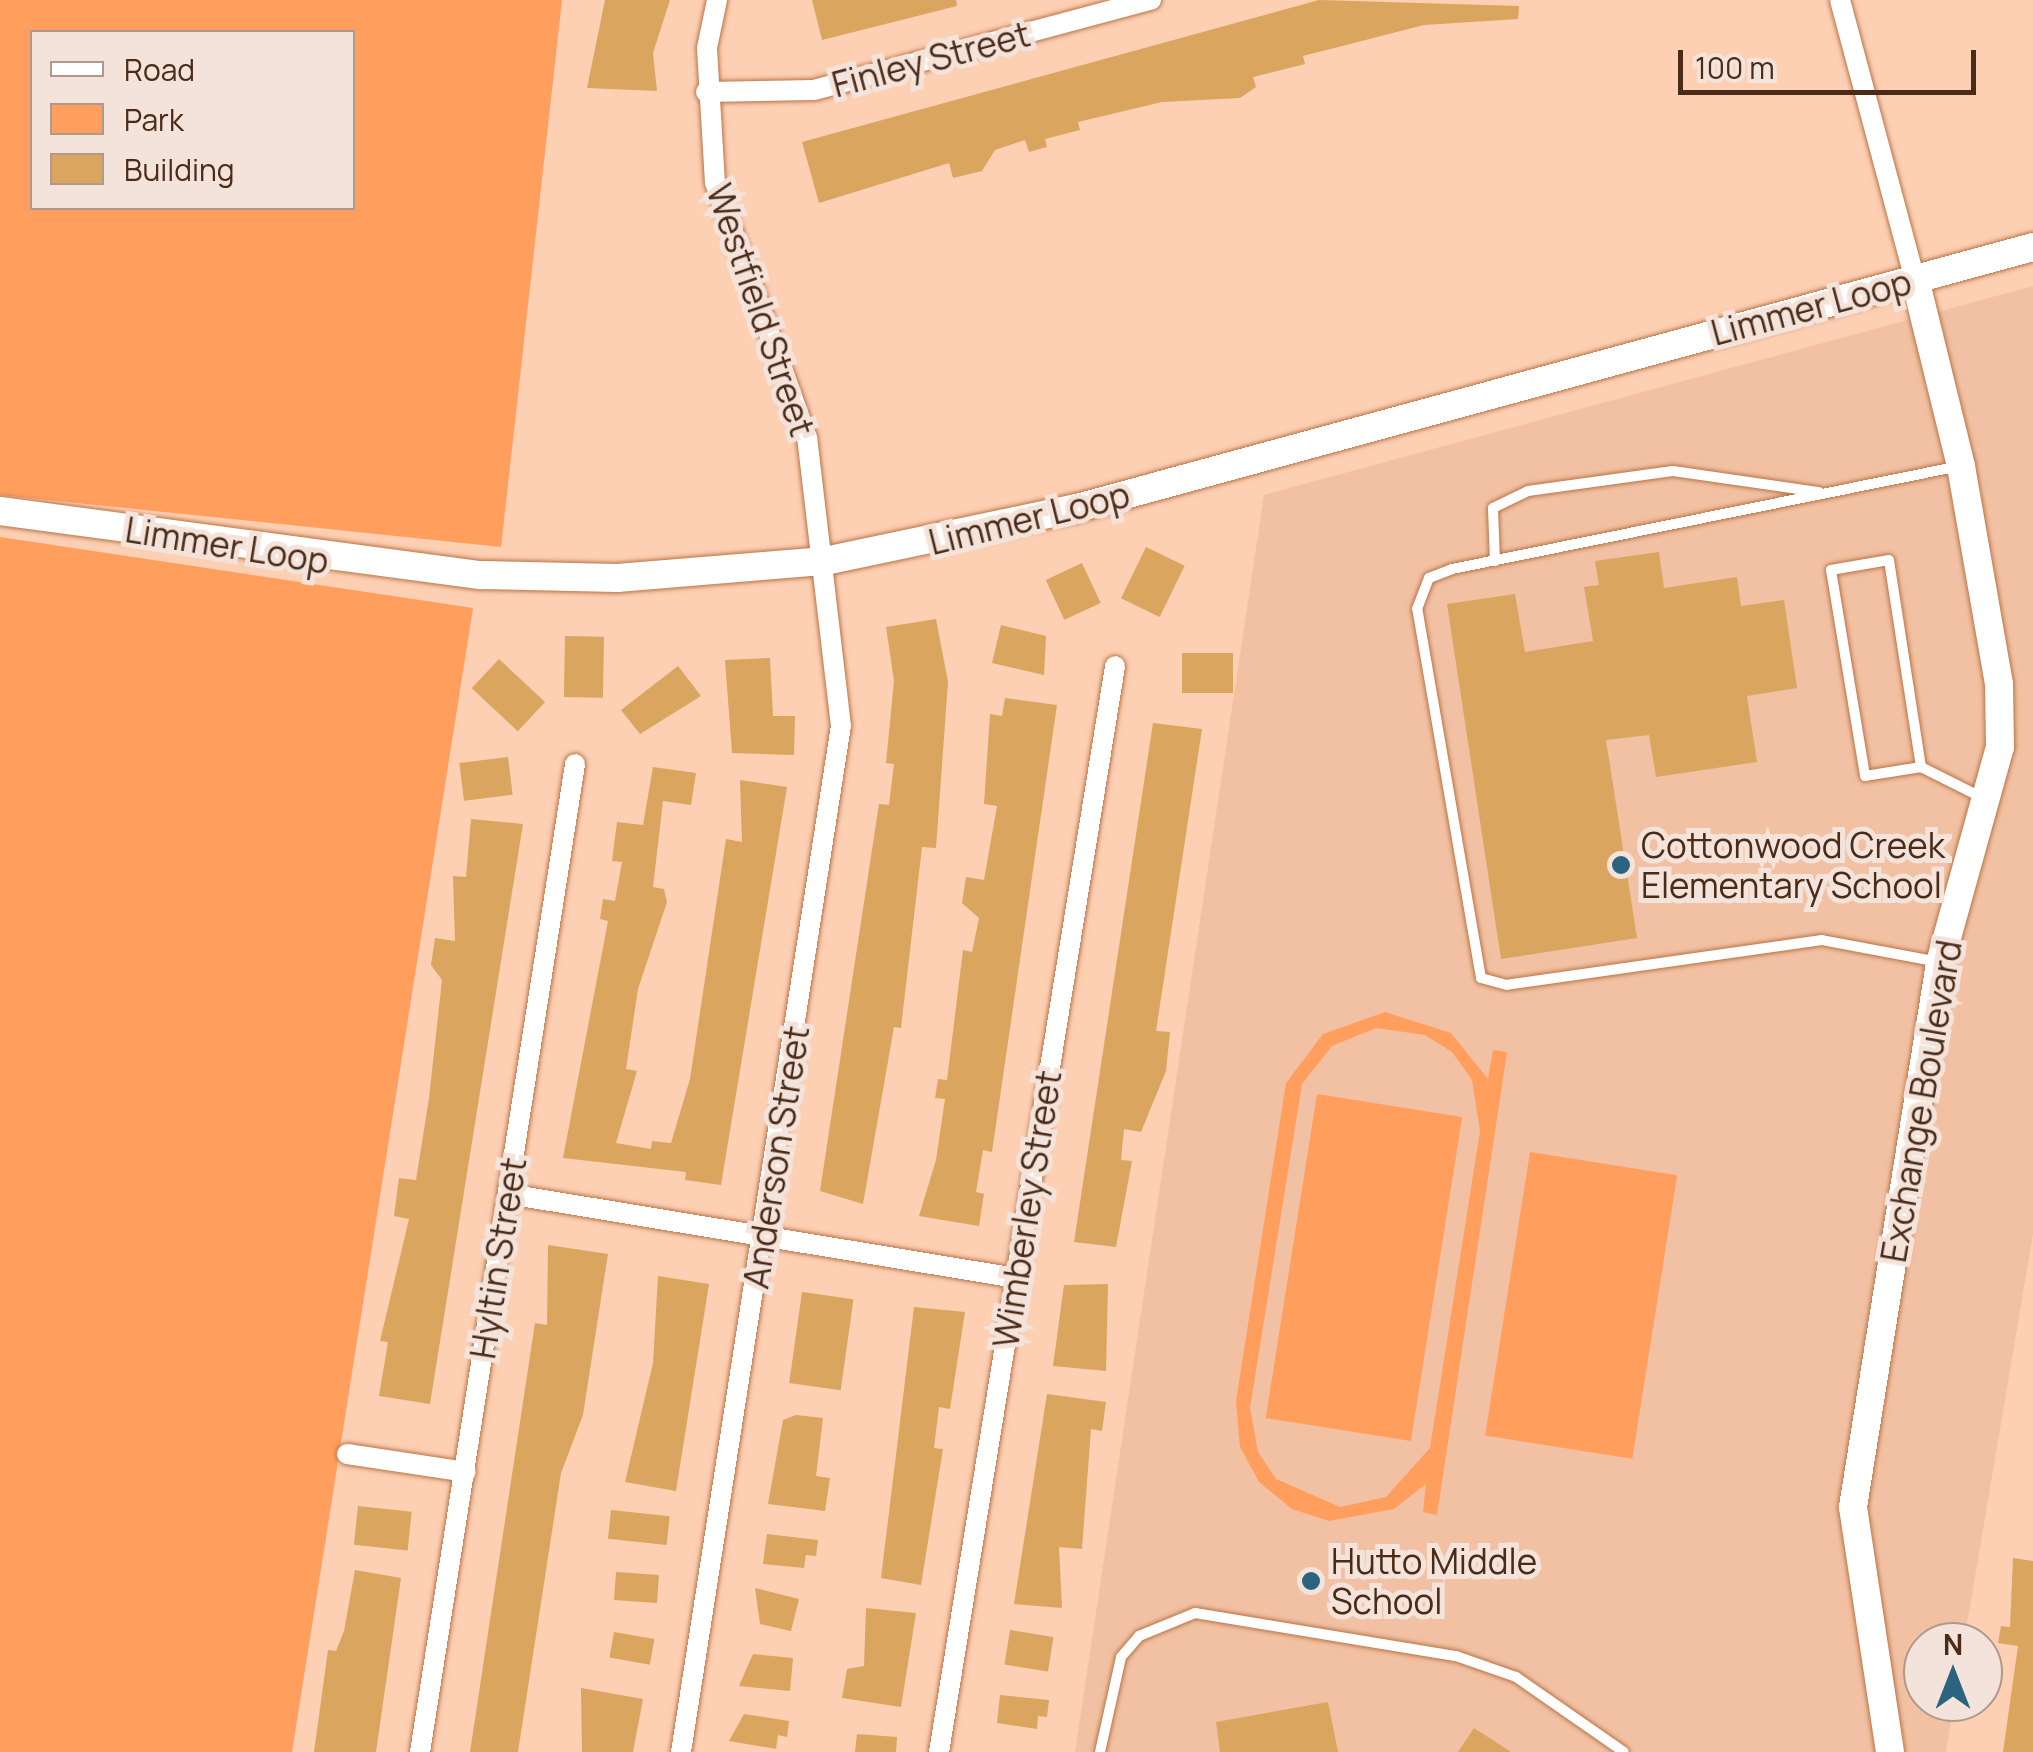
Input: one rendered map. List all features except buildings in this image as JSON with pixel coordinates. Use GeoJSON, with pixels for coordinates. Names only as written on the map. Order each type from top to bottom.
{"type":"FeatureCollection","features":[{"type":"Feature","properties":{"kind":"street","name":"Westfield Street"},"geometry":{"type":"LineString","coordinates":[[717,0],[706,92],[715,183],[796,394],[825,561]]}},
{"type":"Feature","properties":{"kind":"street","name":"Finley Street"},"geometry":{"type":"LineString","coordinates":[[706,92],[814,90],[1151,0]]}},
{"type":"Feature","properties":{"kind":"street"},"geometry":{"type":"LineString","coordinates":[[1840,0],[1916,279]]}},
{"type":"Feature","properties":{"kind":"street","name":"Limmer Loop"},"geometry":{"type":"LineString","coordinates":[[0,511],[482,576],[653,576],[825,561],[1060,512],[2033,247]]}},
{"type":"Feature","properties":{"kind":"street","name":"Exchange Boulevard"},"geometry":{"type":"LineString","coordinates":[[1890,1752],[1852,1508],[1940,962],[1990,802],[1999,684],[1961,466],[1916,279]]}},
{"type":"Feature","properties":{"kind":"street","name":"Anderson Street"},"geometry":{"type":"LineString","coordinates":[[681,1752],[841,726],[825,561]]}},
{"type":"Feature","properties":{"kind":"street","name":"Wimberley Street"},"geometry":{"type":"LineString","coordinates":[[940,1752],[1115,666]]}},
{"type":"Feature","properties":{"kind":"street","name":"Hyltin Street"},"geometry":{"type":"LineString","coordinates":[[420,1752],[575,764]]}},
{"type":"Feature","properties":{"kind":"street"},"geometry":{"type":"LineString","coordinates":[[508,1194],[1016,1278]]}},
{"type":"Feature","properties":{"kind":"street"},"geometry":{"type":"LineString","coordinates":[[347,1454],[466,1472]]}},
{"type":"Feature","properties":{"kind":"lane"},"geometry":{"type":"LineString","coordinates":[[1940,962],[1822,940],[1507,985],[1481,978],[1417,609],[1429,578],[1961,466]]}},
{"type":"Feature","properties":{"kind":"lane"},"geometry":{"type":"LineString","coordinates":[[1496,561],[1493,508],[1528,491],[1672,471],[1828,494]]}},
{"type":"Feature","properties":{"kind":"lane"},"geometry":{"type":"LineString","coordinates":[[1922,767],[1889,560],[1831,570],[1864,776],[1922,767],[1990,802]]}},
{"type":"Feature","properties":{"kind":"lane"},"geometry":{"type":"LineString","coordinates":[[1100,1752],[1121,1657],[1139,1636],[1195,1613],[1456,1656],[1516,1678],[1624,1752]]}},
{"type":"Feature","properties":{"kind":"shaded area","name":"Cottonwood Creek Elementary School"},"geometry":{"type":"Polygon","coordinates":[[[2033,286],[2033,1234],[1967,1622],[1903,1622],[1903,1722],[1951,1722],[1946,1752],[1075,1752],[1264,495],[2033,286]]]}},
{"type":"Feature","properties":{"kind":"green space"},"geometry":{"type":"Polygon","coordinates":[[[0,0],[562,0],[501,547],[0,495],[0,0]]]}},
{"type":"Feature","properties":{"kind":"green space"},"geometry":{"type":"Polygon","coordinates":[[[0,537],[473,608],[292,1752],[0,1752],[0,537]]]}},
{"type":"Feature","properties":{"kind":"green space"},"geometry":{"type":"Polygon","coordinates":[[[1385,1012],[1451,1033],[1488,1079],[1493,1050],[1507,1052],[1437,1515],[1423,1512],[1426,1484],[1394,1509],[1329,1521],[1292,1509],[1259,1482],[1240,1447],[1236,1401],[1286,1083],[1323,1034],[1385,1012]],[[1376,1028],[1332,1046],[1302,1084],[1250,1408],[1258,1452],[1276,1479],[1340,1507],[1386,1497],[1430,1448],[1480,1131],[1472,1080],[1452,1052],[1425,1035],[1376,1028]]]}},
{"type":"Feature","properties":{"kind":"green space"},"geometry":{"type":"Polygon","coordinates":[[[1317,1094],[1462,1117],[1411,1441],[1266,1418],[1317,1094]]]}},
{"type":"Feature","properties":{"kind":"green space"},"geometry":{"type":"Polygon","coordinates":[[[1530,1152],[1677,1175],[1632,1459],[1485,1435],[1530,1152]]]}},
{"type":"Feature","properties":{"kind":"place","name":"Cottonwood Creek Elementary School"},"geometry":{"type":"Point","coordinates":[1621,865]}},
{"type":"Feature","properties":{"kind":"place","name":"Hutto Middle School"},"geometry":{"type":"Point","coordinates":[1311,1581]}}]}
